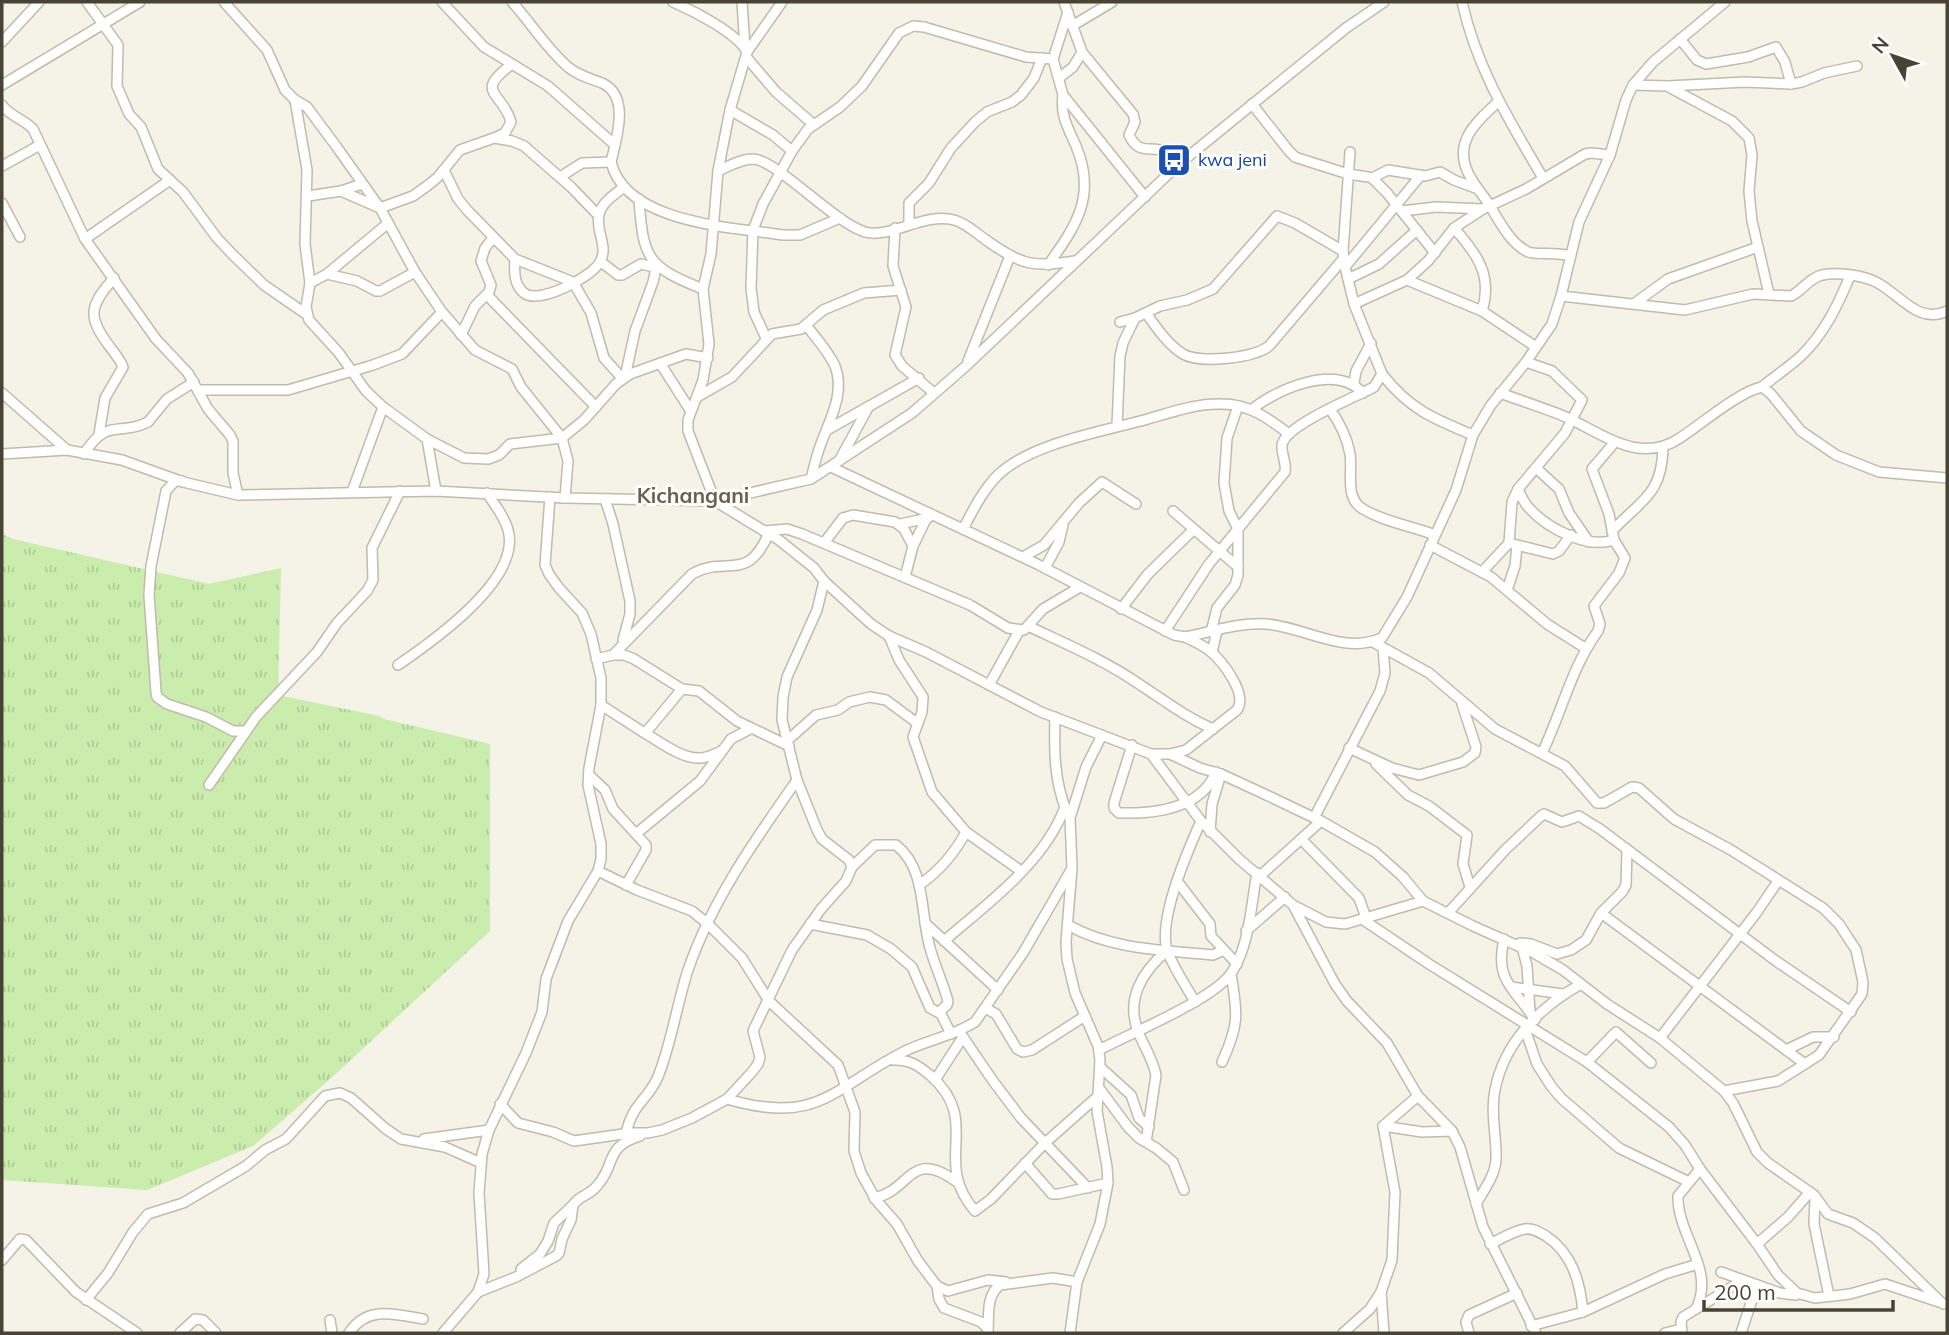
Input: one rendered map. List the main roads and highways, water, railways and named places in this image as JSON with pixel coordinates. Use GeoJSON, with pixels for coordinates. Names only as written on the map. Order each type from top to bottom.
{"type":"FeatureCollection","features":[{"type":"Feature","properties":{"kind":"place","name":"kwa jeni"},"geometry":{"type":"Point","coordinates":[1174,160]}},
{"type":"Feature","properties":{"kind":"district","name":"Kichangani"},"geometry":{"type":"Point","coordinates":[693,496]}}]}
